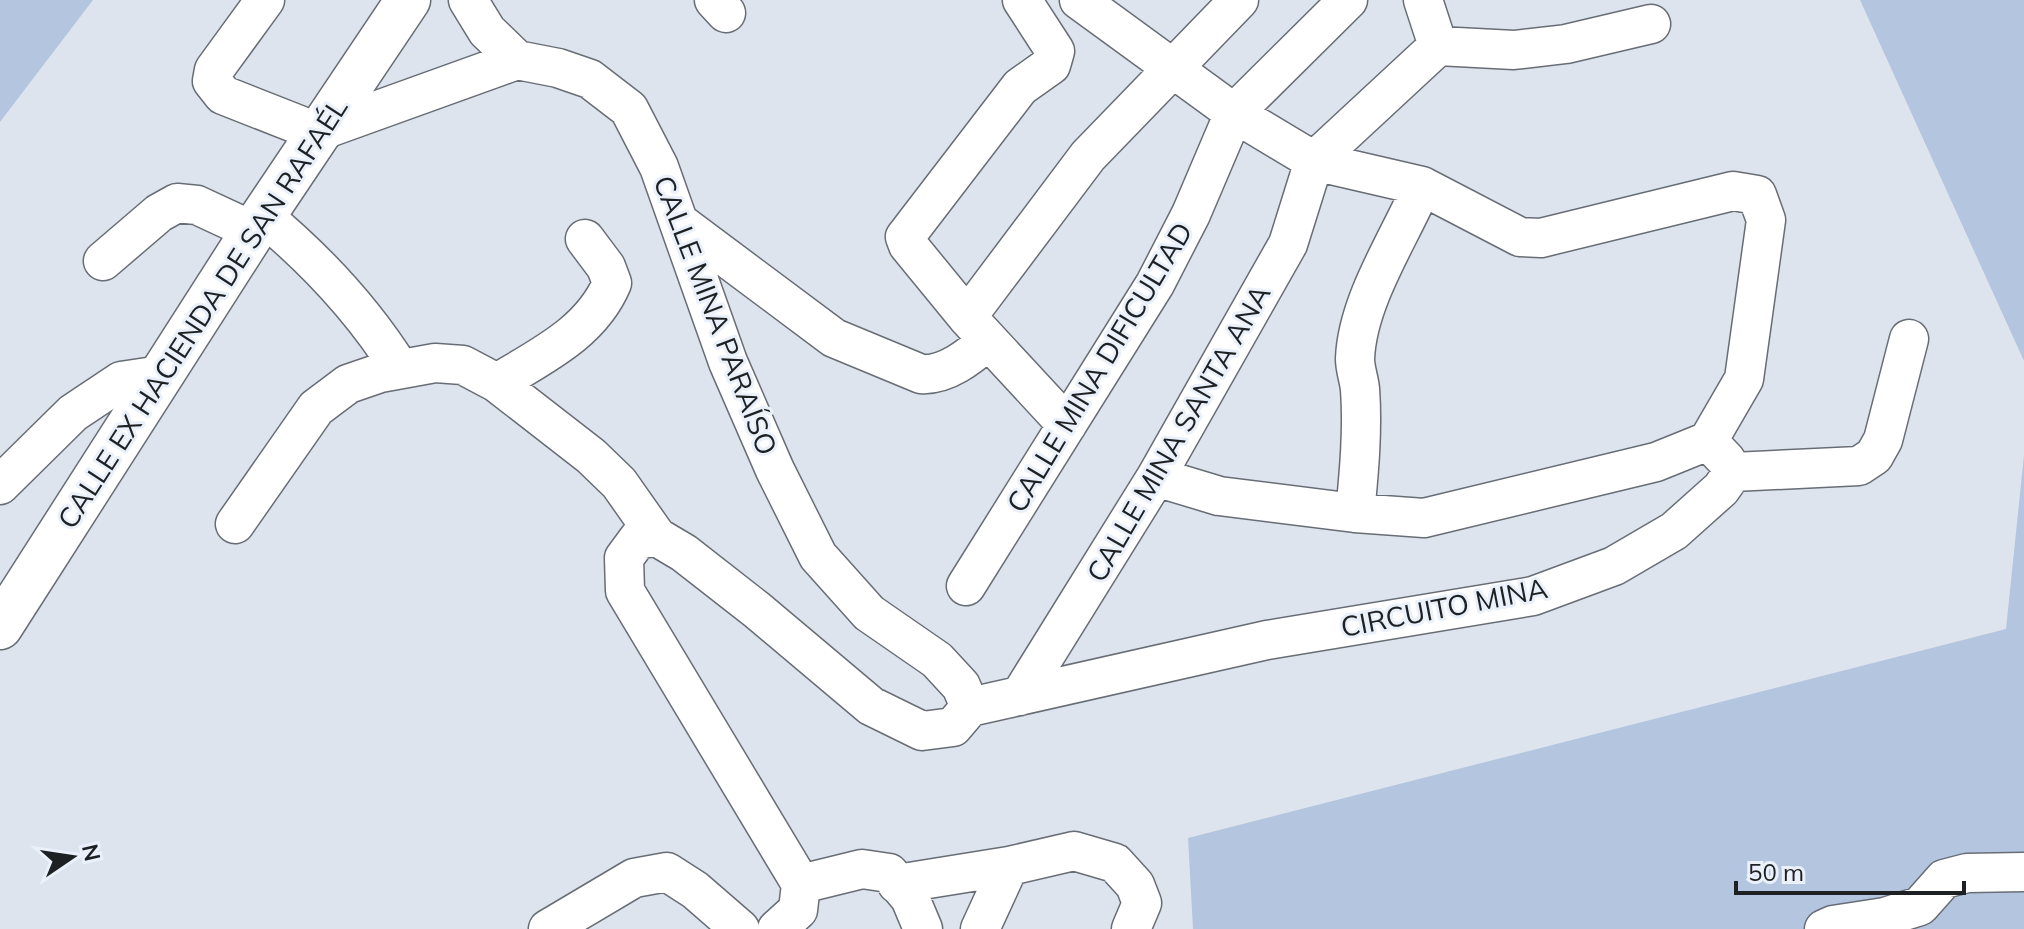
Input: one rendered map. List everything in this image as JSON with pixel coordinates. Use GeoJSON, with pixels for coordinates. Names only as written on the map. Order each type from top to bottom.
{"type":"FeatureCollection","features":[{"type":"Feature","properties":{"kind":"main road","name":"CALLE EX HACIENDA DE SAN RAFAÉL"},"geometry":{"type":"LineString","coordinates":[[0,627],[317,132],[408,0]]}},
{"type":"Feature","properties":{"kind":"street"},"geometry":{"type":"LineString","coordinates":[[265,0],[214,70],[212,81],[223,95],[317,132],[517,60],[487,31],[468,0]]}},
{"type":"Feature","properties":{"kind":"street"},"geometry":{"type":"LineString","coordinates":[[1022,0],[1055,51],[1055,57],[1051,65],[1020,87],[905,237],[908,245],[978,329],[1067,425]]}},
{"type":"Feature","properties":{"kind":"street"},"geometry":{"type":"LineString","coordinates":[[1079,0],[1234,113],[1314,161],[1422,186],[1520,237],[1541,238],[1733,191],[1757,195],[1766,220],[1744,379],[1708,441],[1656,462],[1424,518],[1219,496],[1156,477]]}},
{"type":"Feature","properties":{"kind":"street"},"geometry":{"type":"LineString","coordinates":[[680,223],[834,338],[921,374],[931,375],[965,360],[978,329],[1088,156],[1239,0]]}},
{"type":"Feature","properties":{"kind":"street","name":"CALLE MINA DIFICULTAD"},"geometry":{"type":"LineString","coordinates":[[966,586],[1155,284],[1191,214],[1234,113],[1348,0]]}},
{"type":"Feature","properties":{"kind":"street"},"geometry":{"type":"LineString","coordinates":[[1423,0],[1438,46]]}},
{"type":"Feature","properties":{"kind":"street"},"geometry":{"type":"LineString","coordinates":[[1314,161],[1438,46],[1514,50],[1566,44],[1651,24]]}},
{"type":"Feature","properties":{"kind":"street","name":"CALLE MINA PARAÍSO"},"geometry":{"type":"LineString","coordinates":[[517,60],[558,68],[590,79],[629,109],[659,167],[728,362],[775,470],[818,556],[869,613],[937,660],[961,686],[970,707]]}},
{"type":"Feature","properties":{"kind":"street","name":"CALLE MINA SANTA ANA"},"geometry":{"type":"LineString","coordinates":[[1020,696],[1156,477],[1288,244],[1314,161]]}},
{"type":"Feature","properties":{"kind":"street"},"geometry":{"type":"LineString","coordinates":[[1355,513],[1360,390],[1355,360],[1359,333],[1367,304],[1422,186]]}},
{"type":"Feature","properties":{"kind":"street"},"geometry":{"type":"LineString","coordinates":[[103,261],[159,213],[177,203],[197,205],[258,223],[303,249],[332,280],[400,369]]}},
{"type":"Feature","properties":{"kind":"street"},"geometry":{"type":"LineString","coordinates":[[497,383],[583,328],[605,301],[612,283],[606,267],[585,239]]}},
{"type":"Feature","properties":{"kind":"street"},"geometry":{"type":"LineString","coordinates":[[1708,441],[1733,472],[1859,466],[1874,456],[1883,440],[1909,339]]}},
{"type":"Feature","properties":{"kind":"street"},"geometry":{"type":"LineString","coordinates":[[235,524],[316,408],[348,384],[435,363],[463,365],[497,383],[591,456],[619,483],[657,537],[684,553],[757,610],[871,706],[922,731],[953,727],[970,707]]}},
{"type":"Feature","properties":{"kind":"street"},"geometry":{"type":"LineString","coordinates":[[0,485],[73,413],[121,381],[161,375]]}},
{"type":"Feature","properties":{"kind":"street","name":"CIRCUITO MINA"},"geometry":{"type":"LineString","coordinates":[[970,707],[1267,640],[1533,596],[1614,566],[1674,531],[1721,489],[1733,472]]}},
{"type":"Feature","properties":{"kind":"street"},"geometry":{"type":"LineString","coordinates":[[657,537],[638,539],[624,558],[625,591],[801,884],[798,910],[777,929]]}},
{"type":"Feature","properties":{"kind":"street"},"geometry":{"type":"LineString","coordinates":[[897,884],[1009,866],[1074,851],[1115,863],[1135,885],[1142,903],[1131,929]]}},
{"type":"Feature","properties":{"kind":"street"},"geometry":{"type":"LineString","coordinates":[[980,929],[1009,866]]}},
{"type":"Feature","properties":{"kind":"street"},"geometry":{"type":"LineString","coordinates":[[801,884],[862,869],[889,873],[910,898],[923,929]]}},
{"type":"Feature","properties":{"kind":"street"},"geometry":{"type":"LineString","coordinates":[[548,929],[634,878],[667,872],[695,890],[740,929]]}},
{"type":"Feature","properties":{"kind":"street"},"geometry":{"type":"LineString","coordinates":[[1824,929],[1885,917],[1920,906],[1944,879],[1967,873],[2024,872]]}},
{"type":"Feature","properties":{"kind":"shaded area"},"geometry":{"type":"Polygon","coordinates":[[[0,0],[93,0],[0,122],[0,0]]]}},
{"type":"Feature","properties":{"kind":"shaded area"},"geometry":{"type":"Polygon","coordinates":[[[1860,0],[2024,0],[2024,361],[1860,0]]]}},
{"type":"Feature","properties":{"kind":"shaded area"},"geometry":{"type":"Polygon","coordinates":[[[2024,455],[2024,929],[1193,929],[1188,838],[2006,629],[2024,455]]]}}]}
